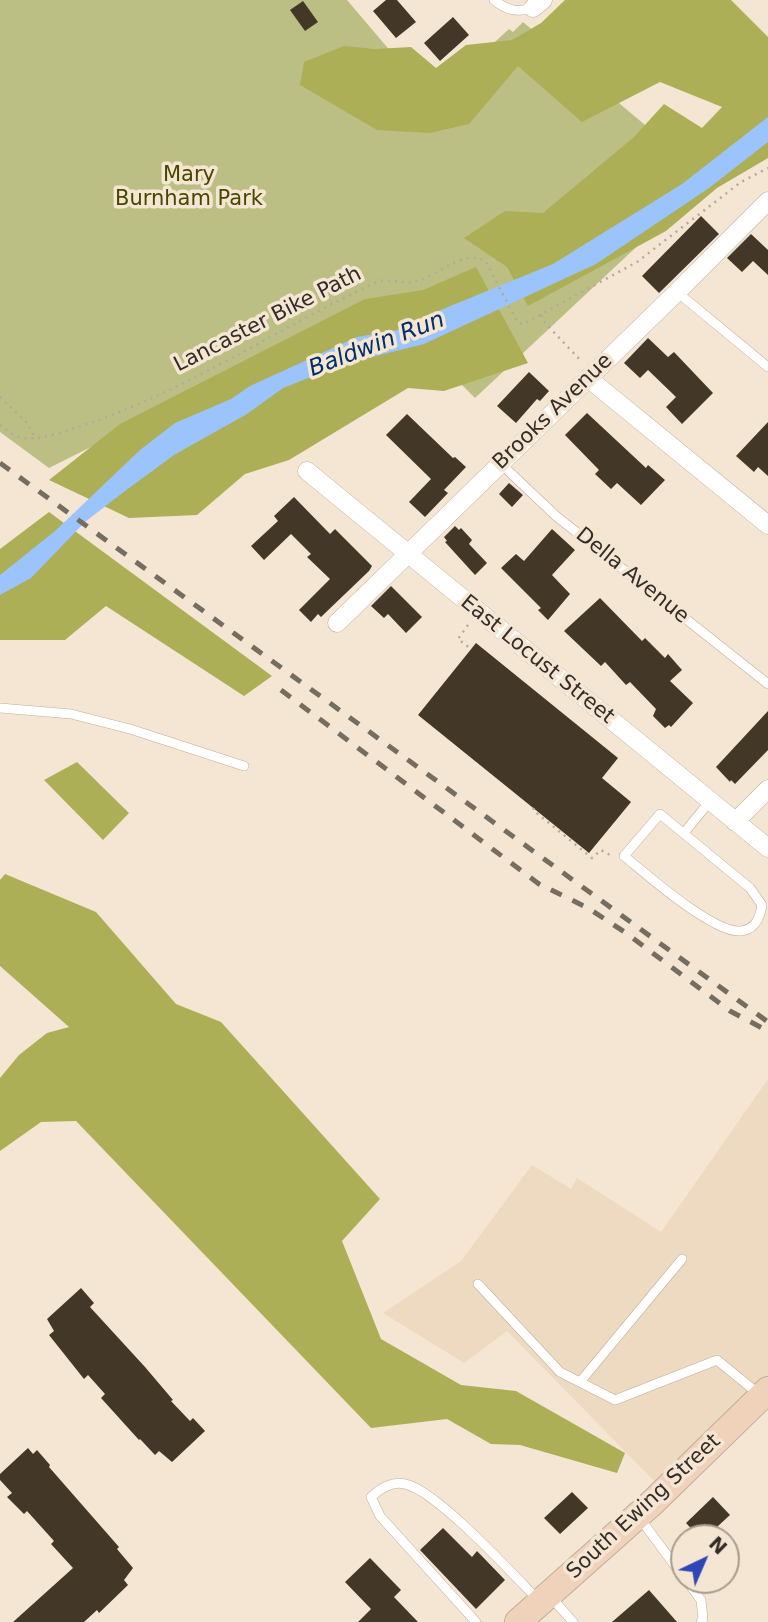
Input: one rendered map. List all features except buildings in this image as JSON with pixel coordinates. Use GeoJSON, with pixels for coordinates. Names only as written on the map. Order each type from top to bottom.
{"type":"FeatureCollection","features":[{"type":"Feature","properties":{"kind":"street","name":"Brooks Avenue"},"geometry":{"type":"LineString","coordinates":[[337,623],[768,201]]}},
{"type":"Feature","properties":{"kind":"street"},"geometry":{"type":"LineString","coordinates":[[591,376],[768,524]]}},
{"type":"Feature","properties":{"kind":"street","name":"East Locust Street"},"geometry":{"type":"LineString","coordinates":[[307,471],[768,848]]}},
{"type":"Feature","properties":{"kind":"street"},"geometry":{"type":"LineString","coordinates":[[735,822],[768,789]]}},
{"type":"Feature","properties":{"kind":"street","name":"South Ewing Street"},"geometry":{"type":"LineString","coordinates":[[518,1622],[638,1516],[765,1394]]}},
{"type":"Feature","properties":{"kind":"lane"},"geometry":{"type":"LineString","coordinates":[[494,0],[508,9],[524,11],[538,4]]}},
{"type":"Feature","properties":{"kind":"lane"},"geometry":{"type":"LineString","coordinates":[[677,292],[768,367]]}},
{"type":"Feature","properties":{"kind":"lane","name":"Della Avenue"},"geometry":{"type":"LineString","coordinates":[[500,463],[556,516],[768,684]]}},
{"type":"Feature","properties":{"kind":"lane"},"geometry":{"type":"LineString","coordinates":[[0,708],[71,714],[130,729],[244,766]]}},
{"type":"Feature","properties":{"kind":"lane"},"geometry":{"type":"LineString","coordinates":[[684,833],[710,801]]}},
{"type":"Feature","properties":{"kind":"lane"},"geometry":{"type":"LineString","coordinates":[[660,814],[684,833],[750,888],[765,904],[760,918],[750,929],[737,932],[709,920],[624,856],[660,814]]}},
{"type":"Feature","properties":{"kind":"lane"},"geometry":{"type":"LineString","coordinates":[[580,1382],[682,1259]]}},
{"type":"Feature","properties":{"kind":"lane"},"geometry":{"type":"LineString","coordinates":[[478,1284],[560,1372],[615,1400],[717,1360],[765,1394]]}},
{"type":"Feature","properties":{"kind":"lane"},"geometry":{"type":"LineString","coordinates":[[476,1622],[380,1516],[371,1497],[384,1486],[405,1484],[425,1494],[573,1622]]}},
{"type":"Feature","properties":{"kind":"lane"},"geometry":{"type":"LineString","coordinates":[[638,1516],[670,1559]]}},
{"type":"Feature","properties":{"kind":"lane"},"geometry":{"type":"LineString","coordinates":[[696,1594],[701,1600],[701,1622]]}},
{"type":"Feature","properties":{"kind":"path","name":"Lancaster Bike Path"},"geometry":{"type":"LineString","coordinates":[[35,438],[104,418],[156,396],[379,281],[395,279],[413,282],[460,261],[476,258],[486,262],[518,323],[523,324],[637,262],[741,182],[768,168]]}},
{"type":"Feature","properties":{"kind":"path"},"geometry":{"type":"LineString","coordinates":[[541,314],[591,376]]}},
{"type":"Feature","properties":{"kind":"path"},"geometry":{"type":"LineString","coordinates":[[0,397],[27,424],[35,438]]}},
{"type":"Feature","properties":{"kind":"path"},"geometry":{"type":"LineString","coordinates":[[0,425],[14,435],[35,438]]}},
{"type":"Feature","properties":{"kind":"path"},"geometry":{"type":"LineString","coordinates":[[468,625],[458,639],[471,649]]}},
{"type":"Feature","properties":{"kind":"path"},"geometry":{"type":"LineString","coordinates":[[534,808],[533,810],[592,858],[601,850],[610,855],[624,856]]}},
{"type":"Feature","properties":{"kind":"shaded area"},"geometry":{"type":"Polygon","coordinates":[[[565,0],[731,0],[768,37],[768,158],[717,188],[666,231],[528,306],[507,267],[464,238],[505,211],[543,213],[634,137],[664,104],[702,128],[722,107],[660,82],[582,122],[518,66],[469,124],[430,133],[377,130],[300,85],[304,62],[344,46],[375,49],[411,47],[436,68],[466,45],[512,40],[541,23],[565,0]]]}},
{"type":"Feature","properties":{"kind":"shaded area"},"geometry":{"type":"Polygon","coordinates":[[[476,267],[528,363],[444,391],[408,388],[289,460],[245,474],[197,515],[129,518],[49,480],[120,424],[365,299],[423,290],[476,267]]]}},
{"type":"Feature","properties":{"kind":"shaded area"},"geometry":{"type":"Polygon","coordinates":[[[49,512],[272,676],[244,696],[106,606],[65,640],[0,640],[0,549],[49,512]]]}},
{"type":"Feature","properties":{"kind":"shaded area"},"geometry":{"type":"Polygon","coordinates":[[[77,762],[129,813],[103,840],[44,780],[77,762]]]}},
{"type":"Feature","properties":{"kind":"shaded area"},"geometry":{"type":"Polygon","coordinates":[[[5,874],[96,912],[176,1004],[221,1022],[380,1199],[342,1241],[381,1339],[461,1385],[516,1391],[625,1453],[617,1473],[520,1445],[491,1444],[447,1419],[371,1428],[76,1121],[41,1122],[0,1151],[0,1078],[19,1055],[47,1033],[69,1027],[0,966],[0,880],[5,874]]]}},
{"type":"Feature","properties":{"kind":"shaded area"},"geometry":{"type":"Polygon","coordinates":[[[768,1079],[768,1375],[654,1481],[507,1331],[464,1363],[383,1313],[461,1261],[532,1165],[571,1189],[577,1178],[661,1232],[768,1079]]]}},
{"type":"Feature","properties":{"kind":"green space","name":"Mary Burnham Park"},"geometry":{"type":"Polygon","coordinates":[[[0,0],[347,0],[432,100],[509,29],[513,32],[523,22],[709,179],[475,398],[430,353],[298,343],[49,468],[0,432],[0,0]]]}},
{"type":"Feature","properties":{"kind":"water","name":"Baldwin Run"},"geometry":{"type":"Polygon","coordinates":[[[768,117],[768,142],[709,188],[596,264],[424,344],[344,364],[283,388],[247,414],[174,455],[85,522],[31,578],[0,595],[0,575],[55,531],[140,450],[175,423],[231,399],[250,386],[357,337],[398,330],[553,264],[682,184],[768,117]]]}},
{"type":"Feature","properties":{"kind":"railway"},"geometry":{"type":"LineString","coordinates":[[0,463],[768,1022]]}},
{"type":"Feature","properties":{"kind":"railway"},"geometry":{"type":"LineString","coordinates":[[281,690],[539,884],[588,908],[730,1011],[764,1029]]}}]}
